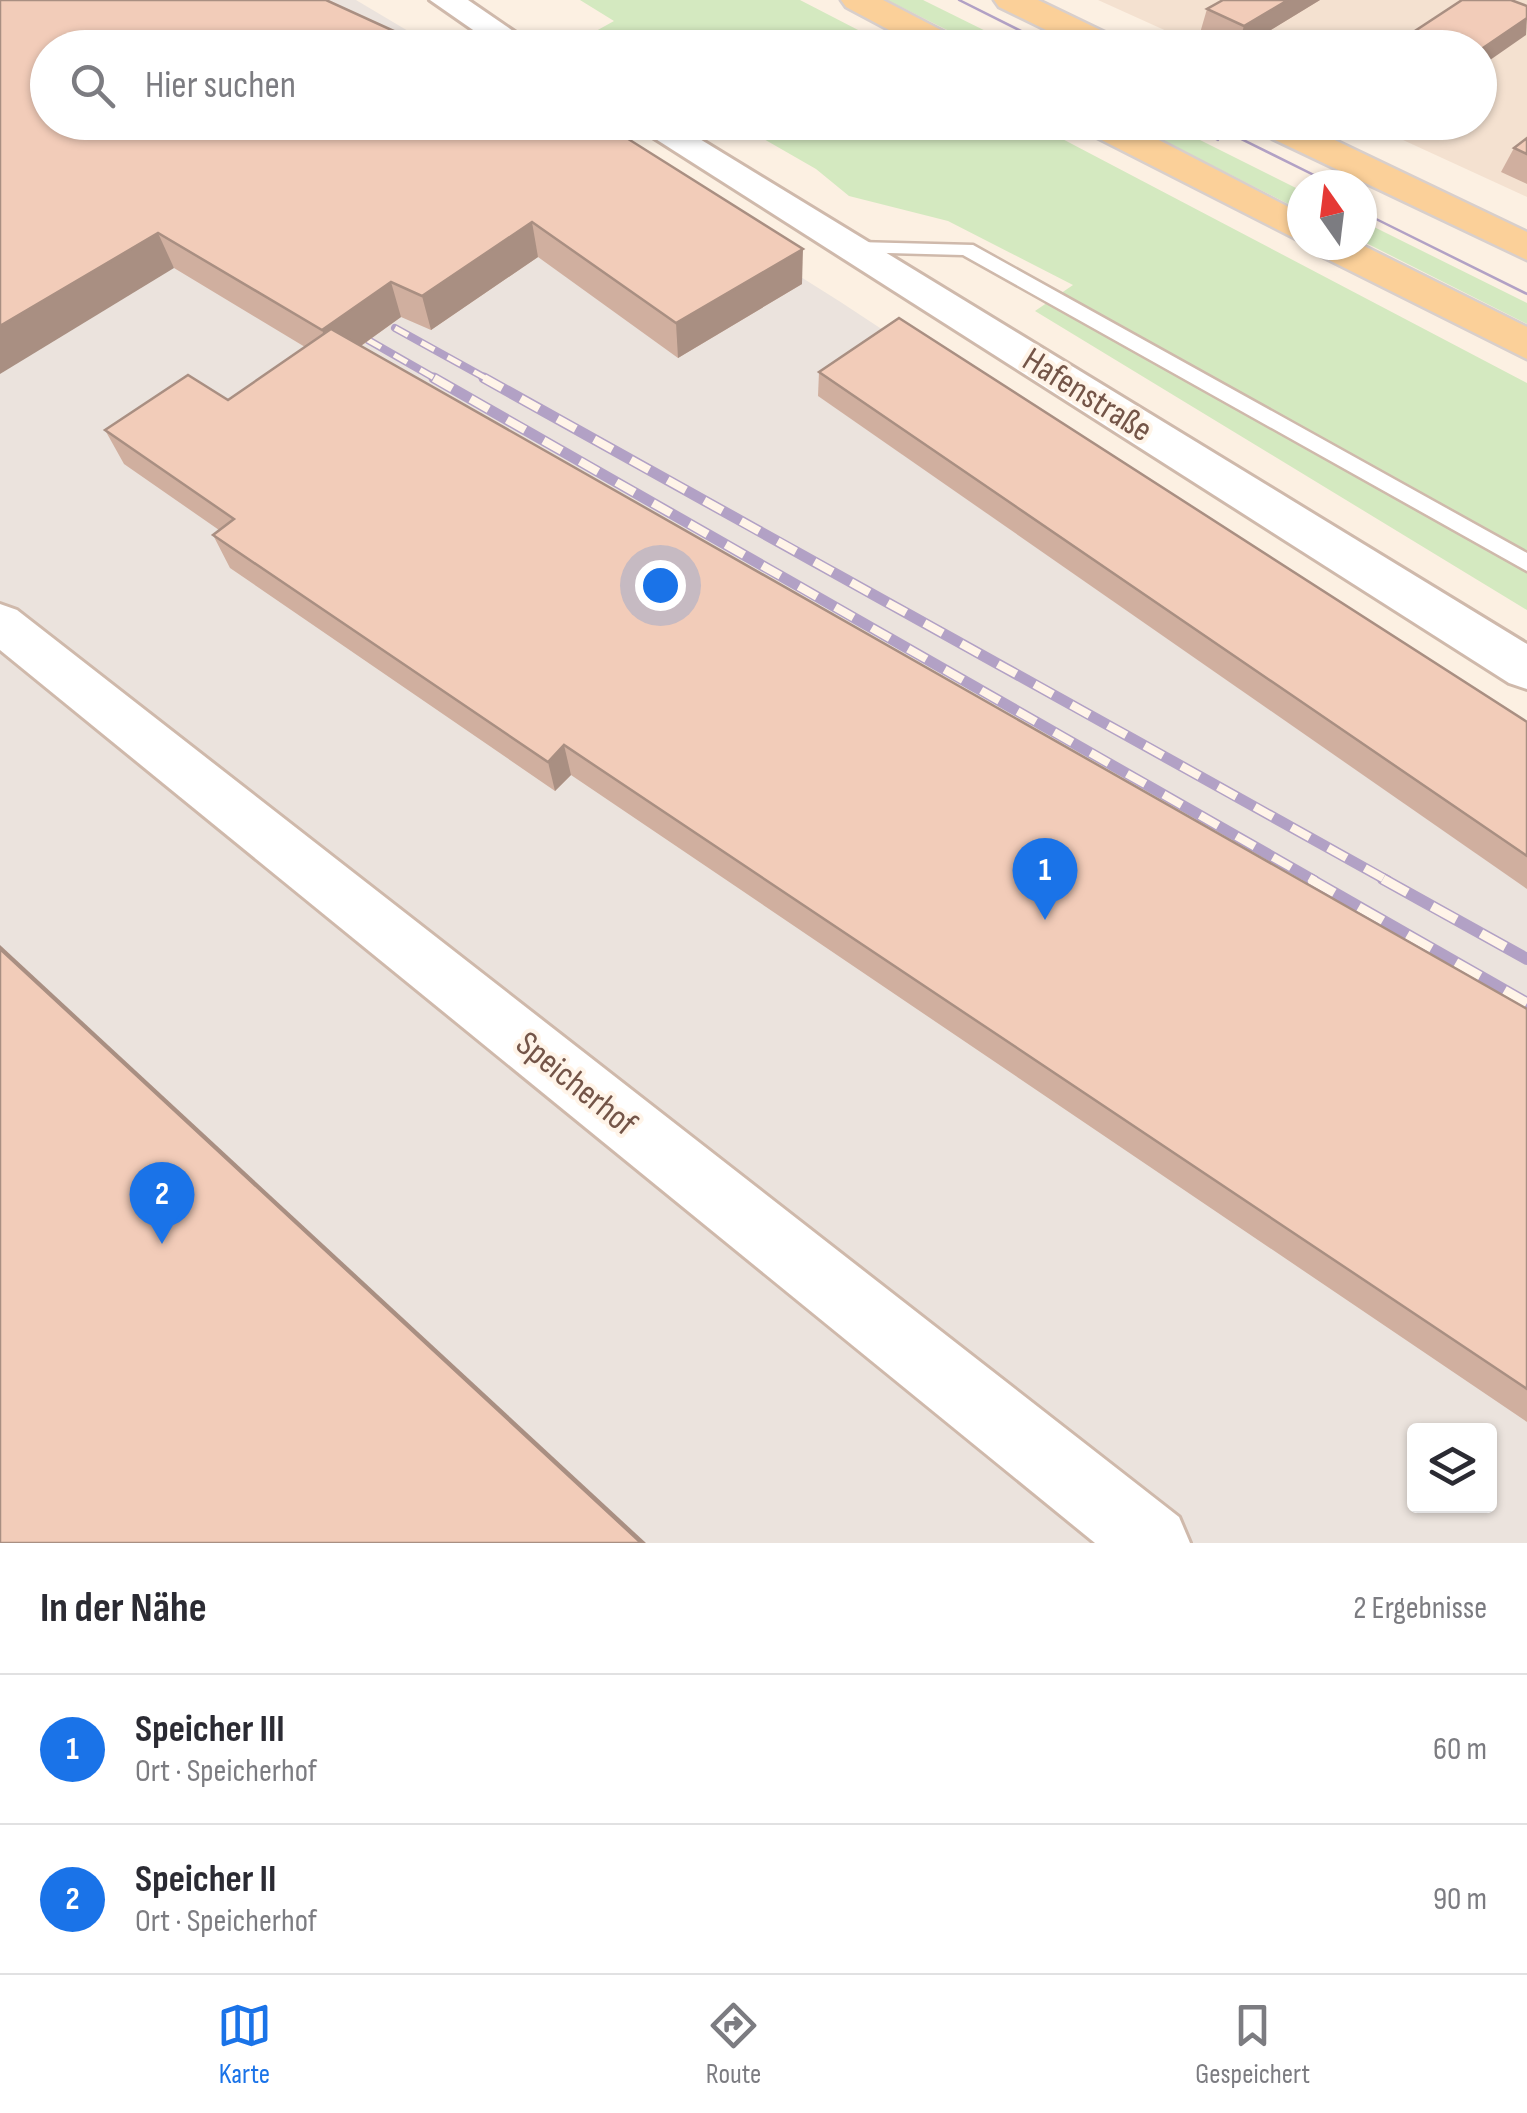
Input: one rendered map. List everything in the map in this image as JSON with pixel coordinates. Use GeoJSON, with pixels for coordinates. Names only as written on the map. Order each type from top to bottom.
{"type":"FeatureCollection","features":[{"type":"Feature","properties":{"kind":"main road"},"geometry":{"type":"LineString","coordinates":[[858,0],[916,30]]}},
{"type":"Feature","properties":{"kind":"main road"},"geometry":{"type":"LineString","coordinates":[[1012,0],[1074,30]]}},
{"type":"Feature","properties":{"kind":"main road"},"geometry":{"type":"LineString","coordinates":[[1130,140],[1287,222]]}},
{"type":"Feature","properties":{"kind":"main road"},"geometry":{"type":"LineString","coordinates":[[1303,140],[1527,248]]}},
{"type":"Feature","properties":{"kind":"main road"},"geometry":{"type":"LineString","coordinates":[[1361,260],[1527,344]]}},
{"type":"Feature","properties":{"kind":"street"},"geometry":{"type":"LineString","coordinates":[[446,0],[494,30]]}},
{"type":"Feature","properties":{"kind":"street","name":"Hafenstraße"},"geometry":{"type":"LineString","coordinates":[[676,140],[857,248],[1527,669]]}},
{"type":"Feature","properties":{"kind":"street","name":"Speicherhof"},"geometry":{"type":"LineString","coordinates":[[0,623],[1153,1543]]}},
{"type":"Feature","properties":{"kind":"lane"},"geometry":{"type":"LineString","coordinates":[[857,248],[966,249],[1527,562]]}},
{"type":"Feature","properties":{"kind":"shaded area"},"geometry":{"type":"Polygon","coordinates":[[[0,0],[356,0],[406,30],[30,30],[30,140],[583,140],[839,301],[1527,754],[1527,1543],[0,1543],[0,0]]]}},
{"type":"Feature","properties":{"kind":"shaded area"},"geometry":{"type":"Polygon","coordinates":[[[1098,0],[1527,0],[1527,197],[1403,140],[1497,140],[1497,30],[1164,30],[1098,0]]]}},
{"type":"Feature","properties":{"kind":"green space"},"geometry":{"type":"Polygon","coordinates":[[[580,0],[800,0],[858,30],[598,30],[614,21],[580,0]]]}},
{"type":"Feature","properties":{"kind":"green space"},"geometry":{"type":"Polygon","coordinates":[[[887,0],[923,0],[984,30],[947,30],[887,0]]]}},
{"type":"Feature","properties":{"kind":"green space"},"geometry":{"type":"Polygon","coordinates":[[[766,140],[1064,140],[1527,383],[1527,610],[1035,311],[1073,285],[948,221],[849,196],[816,169],[766,140]]]}},
{"type":"Feature","properties":{"kind":"green space"},"geometry":{"type":"Polygon","coordinates":[[[1162,140],[1200,140],[1287,184],[1287,203],[1162,140]]]}},
{"type":"Feature","properties":{"kind":"green space"},"geometry":{"type":"Polygon","coordinates":[[[1377,228],[1527,303],[1527,324],[1377,249],[1377,228]]]}},
{"type":"Feature","properties":{"kind":"building"},"geometry":{"type":"Polygon","coordinates":[[[0,0],[326,0],[392,30],[30,30],[30,140],[630,140],[803,249],[676,323],[532,222],[422,296],[391,282],[322,330],[158,233],[0,326],[0,0]]]}},
{"type":"Feature","properties":{"kind":"building"},"geometry":{"type":"Polygon","coordinates":[[[1223,0],[1288,0],[1244,26],[1207,9],[1223,0]]]}},
{"type":"Feature","properties":{"kind":"building"},"geometry":{"type":"Polygon","coordinates":[[[1462,0],[1511,0],[1527,6],[1527,18],[1497,38],[1497,30],[1416,30],[1462,0]]]}},
{"type":"Feature","properties":{"kind":"building"},"geometry":{"type":"Polygon","coordinates":[[[1527,138],[1527,154],[1514,148],[1527,138]]]}},
{"type":"Feature","properties":{"kind":"building"},"geometry":{"type":"Polygon","coordinates":[[[899,318],[1527,722],[1527,856],[819,372],[899,318]]]}},
{"type":"Feature","properties":{"kind":"building"},"geometry":{"type":"Polygon","coordinates":[[[331,329],[1527,1009],[1527,1389],[564,745],[548,762],[213,535],[234,519],[105,430],[188,375],[228,400],[331,329]]]}},
{"type":"Feature","properties":{"kind":"building"},"geometry":{"type":"Polygon","coordinates":[[[0,949],[641,1543],[0,1543],[0,949]]]}},
{"type":"Feature","properties":{"kind":"tram line"},"geometry":{"type":"LineString","coordinates":[[959,0],[1019,30]]}},
{"type":"Feature","properties":{"kind":"tram line"},"geometry":{"type":"LineString","coordinates":[[1243,140],[1304,170]]}},
{"type":"Feature","properties":{"kind":"tram line"},"geometry":{"type":"LineString","coordinates":[[1377,219],[1527,294]]}},
{"type":"Feature","properties":{"kind":"railway"},"geometry":{"type":"LineString","coordinates":[[395,328],[489,380]]}},
{"type":"Feature","properties":{"kind":"railway"},"geometry":{"type":"LineString","coordinates":[[368,340],[438,380]]}},
{"type":"Feature","properties":{"kind":"railway"},"geometry":{"type":"LineString","coordinates":[[434,378],[1315,881]]}},
{"type":"Feature","properties":{"kind":"railway"},"geometry":{"type":"LineString","coordinates":[[484,378],[1388,881]]}},
{"type":"Feature","properties":{"kind":"railway"},"geometry":{"type":"LineString","coordinates":[[1310,879],[1527,1003]]}},
{"type":"Feature","properties":{"kind":"railway"},"geometry":{"type":"LineString","coordinates":[[1383,879],[1527,959]]}},
{"type":"Feature","properties":{"kind":"place","name":"Speicher III"},"geometry":{"type":"Point","coordinates":[1045,920]}},
{"type":"Feature","properties":{"kind":"place","name":"Speicher II"},"geometry":{"type":"Point","coordinates":[162,1244]}}]}
